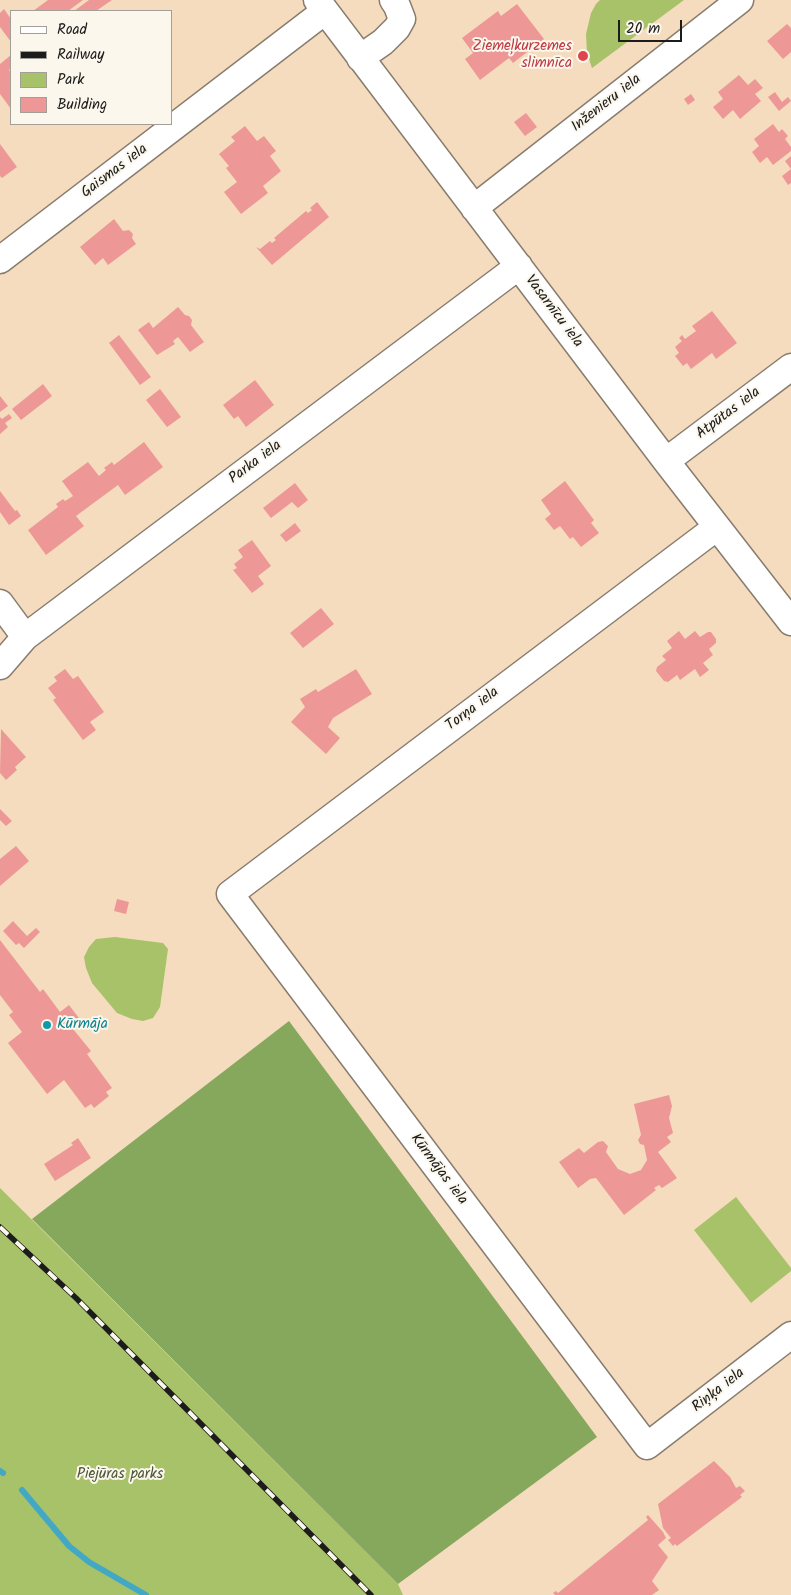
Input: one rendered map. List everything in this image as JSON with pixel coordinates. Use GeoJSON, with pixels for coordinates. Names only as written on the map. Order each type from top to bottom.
{"type":"FeatureCollection","features":[{"type":"Feature","properties":{"kind":"street"},"geometry":{"type":"LineString","coordinates":[[360,58],[383,42],[397,28],[402,19],[393,0]]}},
{"type":"Feature","properties":{"kind":"street","name":"Inženieru iela"},"geometry":{"type":"LineString","coordinates":[[474,208],[740,0]]}},
{"type":"Feature","properties":{"kind":"street","name":"Vasarnīcu iela"},"geometry":{"type":"LineString","coordinates":[[321,5],[666,461],[791,622]]}},
{"type":"Feature","properties":{"kind":"street","name":"Gaismas iela"},"geometry":{"type":"LineString","coordinates":[[172,123],[321,5]]}},
{"type":"Feature","properties":{"kind":"street","name":"Gaismas iela"},"geometry":{"type":"LineString","coordinates":[[0,260],[170,125]]}},
{"type":"Feature","properties":{"kind":"street","name":"Parka iela"},"geometry":{"type":"LineString","coordinates":[[0,666],[25,637],[519,266]]}},
{"type":"Feature","properties":{"kind":"street","name":"Atpūtas iela"},"geometry":{"type":"LineString","coordinates":[[666,461],[791,367]]}},
{"type":"Feature","properties":{"kind":"street","name":"Torņa iela"},"geometry":{"type":"LineString","coordinates":[[230,894],[717,527]]}},
{"type":"Feature","properties":{"kind":"street"},"geometry":{"type":"LineString","coordinates":[[0,603],[25,637]]}},
{"type":"Feature","properties":{"kind":"street","name":"Kūrmājas iela"},"geometry":{"type":"LineString","coordinates":[[230,894],[647,1446]]}},
{"type":"Feature","properties":{"kind":"street","name":"Riņķa iela"},"geometry":{"type":"LineString","coordinates":[[647,1446],[791,1335]]}},
{"type":"Feature","properties":{"kind":"green space"},"geometry":{"type":"Polygon","coordinates":[[[600,0],[684,0],[592,68],[587,53],[586,34],[591,13],[600,0]]]}},
{"type":"Feature","properties":{"kind":"green space"},"geometry":{"type":"Polygon","coordinates":[[[115,937],[163,943],[168,949],[160,1007],[153,1018],[143,1021],[117,1013],[92,983],[84,957],[89,947],[96,939],[115,937]]]}},
{"type":"Feature","properties":{"kind":"green space"},"geometry":{"type":"Polygon","coordinates":[[[289,1021],[597,1437],[398,1584],[32,1219],[289,1021]]]}},
{"type":"Feature","properties":{"kind":"green space","name":"Piejūras parks"},"geometry":{"type":"Polygon","coordinates":[[[0,1188],[398,1584],[403,1595],[0,1595],[0,1188]]]}},
{"type":"Feature","properties":{"kind":"green space"},"geometry":{"type":"Polygon","coordinates":[[[736,1197],[791,1268],[791,1271],[751,1303],[694,1230],[736,1197]]]}},
{"type":"Feature","properties":{"kind":"building"},"geometry":{"type":"Polygon","coordinates":[[[48,0],[83,0],[69,10],[34,10],[48,0]]]}},
{"type":"Feature","properties":{"kind":"building"},"geometry":{"type":"Polygon","coordinates":[[[89,0],[112,0],[97,10],[75,10],[89,0]]]}},
{"type":"Feature","properties":{"kind":"building"},"geometry":{"type":"Polygon","coordinates":[[[517,4],[544,39],[513,63],[509,58],[480,80],[465,59],[473,53],[462,38],[498,11],[501,16],[517,4]]]}},
{"type":"Feature","properties":{"kind":"building"},"geometry":{"type":"Polygon","coordinates":[[[4,9],[10,18],[10,41],[0,27],[0,13],[4,9]]]}},
{"type":"Feature","properties":{"kind":"building"},"geometry":{"type":"Polygon","coordinates":[[[787,24],[791,28],[791,52],[783,59],[767,41],[787,24]]]}},
{"type":"Feature","properties":{"kind":"building"},"geometry":{"type":"Polygon","coordinates":[[[10,56],[10,108],[0,94],[0,64],[10,56]]]}},
{"type":"Feature","properties":{"kind":"building"},"geometry":{"type":"Polygon","coordinates":[[[739,75],[748,85],[755,79],[763,88],[755,94],[761,101],[740,119],[733,110],[723,119],[713,107],[723,99],[718,92],[739,75]]]}},
{"type":"Feature","properties":{"kind":"building"},"geometry":{"type":"Polygon","coordinates":[[[775,92],[782,102],[788,97],[791,101],[779,111],[768,97],[775,92]]]}},
{"type":"Feature","properties":{"kind":"building"},"geometry":{"type":"Polygon","coordinates":[[[691,94],[695,100],[688,105],[684,99],[691,94]]]}},
{"type":"Feature","properties":{"kind":"building"},"geometry":{"type":"Polygon","coordinates":[[[526,113],[537,127],[525,136],[514,122],[526,113]]]}},
{"type":"Feature","properties":{"kind":"building"},"geometry":{"type":"Polygon","coordinates":[[[773,124],[779,132],[782,129],[788,136],[785,139],[791,147],[791,151],[773,165],[767,157],[760,163],[752,152],[759,146],[754,139],[773,124]]]}},
{"type":"Feature","properties":{"kind":"building"},"geometry":{"type":"Polygon","coordinates":[[[245,126],[257,141],[264,136],[276,151],[270,156],[281,171],[263,186],[268,193],[241,214],[224,192],[237,182],[226,168],[229,166],[219,154],[235,141],[231,137],[245,126]]]}},
{"type":"Feature","properties":{"kind":"building"},"geometry":{"type":"Polygon","coordinates":[[[0,144],[17,167],[2,178],[0,176],[0,144]]]}},
{"type":"Feature","properties":{"kind":"building"},"geometry":{"type":"Polygon","coordinates":[[[791,156],[791,169],[785,161],[791,156]]]}},
{"type":"Feature","properties":{"kind":"building"},"geometry":{"type":"Polygon","coordinates":[[[791,169],[791,183],[788,185],[782,176],[791,169]]]}},
{"type":"Feature","properties":{"kind":"building"},"geometry":{"type":"Polygon","coordinates":[[[317,202],[329,217],[272,265],[256,247],[260,249],[270,241],[272,243],[276,240],[274,238],[306,211],[308,213],[312,210],[310,208],[317,202]]]}},
{"type":"Feature","properties":{"kind":"building"},"geometry":{"type":"Polygon","coordinates":[[[114,219],[123,231],[129,230],[133,234],[132,238],[136,244],[108,265],[103,258],[95,265],[80,247],[114,219]]]}},
{"type":"Feature","properties":{"kind":"building"},"geometry":{"type":"Polygon","coordinates":[[[178,307],[192,320],[191,325],[204,342],[190,352],[178,337],[173,341],[175,344],[157,355],[138,330],[149,322],[153,328],[178,307]]]}},
{"type":"Feature","properties":{"kind":"building"},"geometry":{"type":"Polygon","coordinates":[[[712,311],[737,343],[716,359],[712,353],[691,369],[687,363],[683,366],[675,356],[679,353],[675,347],[682,341],[679,338],[682,335],[685,339],[696,331],[692,326],[712,311]]]}},
{"type":"Feature","properties":{"kind":"building"},"geometry":{"type":"Polygon","coordinates":[[[119,335],[151,377],[140,385],[109,343],[119,335]]]}},
{"type":"Feature","properties":{"kind":"building"},"geometry":{"type":"Polygon","coordinates":[[[255,380],[274,405],[246,427],[238,416],[234,419],[223,405],[255,380]]]}},
{"type":"Feature","properties":{"kind":"building"},"geometry":{"type":"Polygon","coordinates":[[[43,384],[52,396],[21,420],[12,409],[43,384]]]}},
{"type":"Feature","properties":{"kind":"building"},"geometry":{"type":"Polygon","coordinates":[[[160,389],[181,417],[167,427],[146,400],[160,389]]]}},
{"type":"Feature","properties":{"kind":"building"},"geometry":{"type":"Polygon","coordinates":[[[0,396],[8,406],[0,412],[0,396]]]}},
{"type":"Feature","properties":{"kind":"building"},"geometry":{"type":"Polygon","coordinates":[[[9,414],[12,418],[5,423],[8,427],[0,434],[0,417],[2,419],[9,414]]]}},
{"type":"Feature","properties":{"kind":"building"},"geometry":{"type":"Polygon","coordinates":[[[144,442],[163,467],[125,495],[118,485],[76,516],[84,526],[46,555],[28,530],[58,507],[56,504],[63,499],[65,501],[73,496],[62,481],[88,462],[99,476],[106,470],[104,468],[112,462],[114,465],[144,442]]]}},
{"type":"Feature","properties":{"kind":"building"},"geometry":{"type":"Polygon","coordinates":[[[565,481],[594,520],[591,523],[599,533],[581,547],[573,537],[570,539],[560,526],[554,530],[545,519],[551,514],[541,500],[565,481]]]}},
{"type":"Feature","properties":{"kind":"building"},"geometry":{"type":"Polygon","coordinates":[[[295,483],[308,500],[298,508],[292,502],[271,518],[263,508],[295,483]]]}},
{"type":"Feature","properties":{"kind":"building"},"geometry":{"type":"Polygon","coordinates":[[[0,491],[21,516],[9,525],[0,512],[0,491]]]}},
{"type":"Feature","properties":{"kind":"building"},"geometry":{"type":"Polygon","coordinates":[[[295,523],[301,531],[286,542],[280,535],[295,523]]]}},
{"type":"Feature","properties":{"kind":"building"},"geometry":{"type":"Polygon","coordinates":[[[252,540],[271,566],[258,576],[264,584],[252,593],[233,570],[237,568],[234,564],[243,557],[238,550],[252,540]]]}},
{"type":"Feature","properties":{"kind":"building"},"geometry":{"type":"Polygon","coordinates":[[[321,608],[334,624],[303,648],[290,633],[321,608]]]}},
{"type":"Feature","properties":{"kind":"building"},"geometry":{"type":"Polygon","coordinates":[[[679,631],[685,639],[695,631],[700,637],[711,632],[716,639],[716,643],[709,649],[713,655],[703,663],[709,670],[700,677],[695,669],[680,680],[677,675],[668,682],[664,681],[656,671],[657,667],[666,660],[662,656],[672,648],[667,641],[679,631]]]}},
{"type":"Feature","properties":{"kind":"building"},"geometry":{"type":"Polygon","coordinates":[[[65,669],[73,679],[78,676],[104,712],[90,722],[96,730],[83,740],[53,700],[56,698],[48,688],[57,681],[54,677],[65,669]]]}},
{"type":"Feature","properties":{"kind":"building"},"geometry":{"type":"Polygon","coordinates":[[[356,669],[372,694],[333,718],[328,727],[340,738],[326,754],[291,722],[305,707],[300,699],[316,689],[318,692],[356,669]]]}},
{"type":"Feature","properties":{"kind":"building"},"geometry":{"type":"Polygon","coordinates":[[[1,729],[26,757],[15,767],[17,770],[6,780],[0,773],[1,729]]]}},
{"type":"Feature","properties":{"kind":"building"},"geometry":{"type":"Polygon","coordinates":[[[0,809],[12,821],[6,826],[0,820],[0,809]]]}},
{"type":"Feature","properties":{"kind":"building"},"geometry":{"type":"Polygon","coordinates":[[[16,846],[29,861],[0,886],[0,859],[16,846]]]}},
{"type":"Feature","properties":{"kind":"building"},"geometry":{"type":"Polygon","coordinates":[[[117,899],[129,902],[126,914],[114,911],[117,899]]]}},
{"type":"Feature","properties":{"kind":"building"},"geometry":{"type":"Polygon","coordinates":[[[13,921],[27,936],[36,928],[40,932],[24,948],[19,943],[16,945],[3,931],[13,921]]]}},
{"type":"Feature","properties":{"kind":"building","name":"Kūrmāja"},"geometry":{"type":"Polygon","coordinates":[[[0,940],[40,992],[43,989],[60,1012],[69,1005],[82,1022],[73,1029],[91,1051],[87,1054],[112,1088],[106,1092],[109,1096],[94,1108],[91,1104],[85,1108],[64,1080],[47,1094],[8,1043],[22,1032],[9,1015],[13,1012],[0,995],[0,940]]]}},
{"type":"Feature","properties":{"kind":"building"},"geometry":{"type":"Polygon","coordinates":[[[669,1095],[672,1106],[669,1118],[673,1133],[667,1137],[671,1142],[658,1152],[677,1178],[662,1188],[659,1185],[654,1188],[656,1190],[624,1215],[596,1178],[590,1179],[578,1188],[559,1162],[579,1148],[584,1153],[598,1142],[603,1141],[608,1146],[606,1152],[618,1169],[630,1174],[641,1170],[647,1160],[644,1145],[640,1144],[638,1140],[641,1135],[634,1104],[669,1095]]]}},
{"type":"Feature","properties":{"kind":"building"},"geometry":{"type":"Polygon","coordinates":[[[78,1138],[91,1158],[55,1181],[44,1164],[73,1145],[71,1143],[78,1138]]]}},
{"type":"Feature","properties":{"kind":"building"},"geometry":{"type":"Polygon","coordinates":[[[714,1461],[730,1477],[736,1488],[740,1486],[745,1491],[740,1495],[742,1497],[677,1546],[675,1544],[673,1546],[668,1540],[671,1538],[663,1528],[658,1504],[714,1461]]]}},
{"type":"Feature","properties":{"kind":"building"},"geometry":{"type":"Polygon","coordinates":[[[648,1515],[666,1538],[658,1545],[668,1557],[652,1581],[659,1590],[652,1595],[555,1595],[553,1593],[556,1591],[558,1593],[648,1520],[646,1517],[648,1515]]]}},
{"type":"Feature","properties":{"kind":"waterway"},"geometry":{"type":"LineString","coordinates":[[22,1490],[69,1546],[89,1562],[146,1595]]}},
{"type":"Feature","properties":{"kind":"railway"},"geometry":{"type":"LineString","coordinates":[[0,1227],[76,1298],[371,1595]]}},
{"type":"Feature","properties":{"kind":"place","name":"Ziemeļkurzemes slimnīca"},"geometry":{"type":"Point","coordinates":[583,56]}},
{"type":"Feature","properties":{"kind":"place","name":"Kūrmāja"},"geometry":{"type":"Point","coordinates":[47,1025]}}]}
